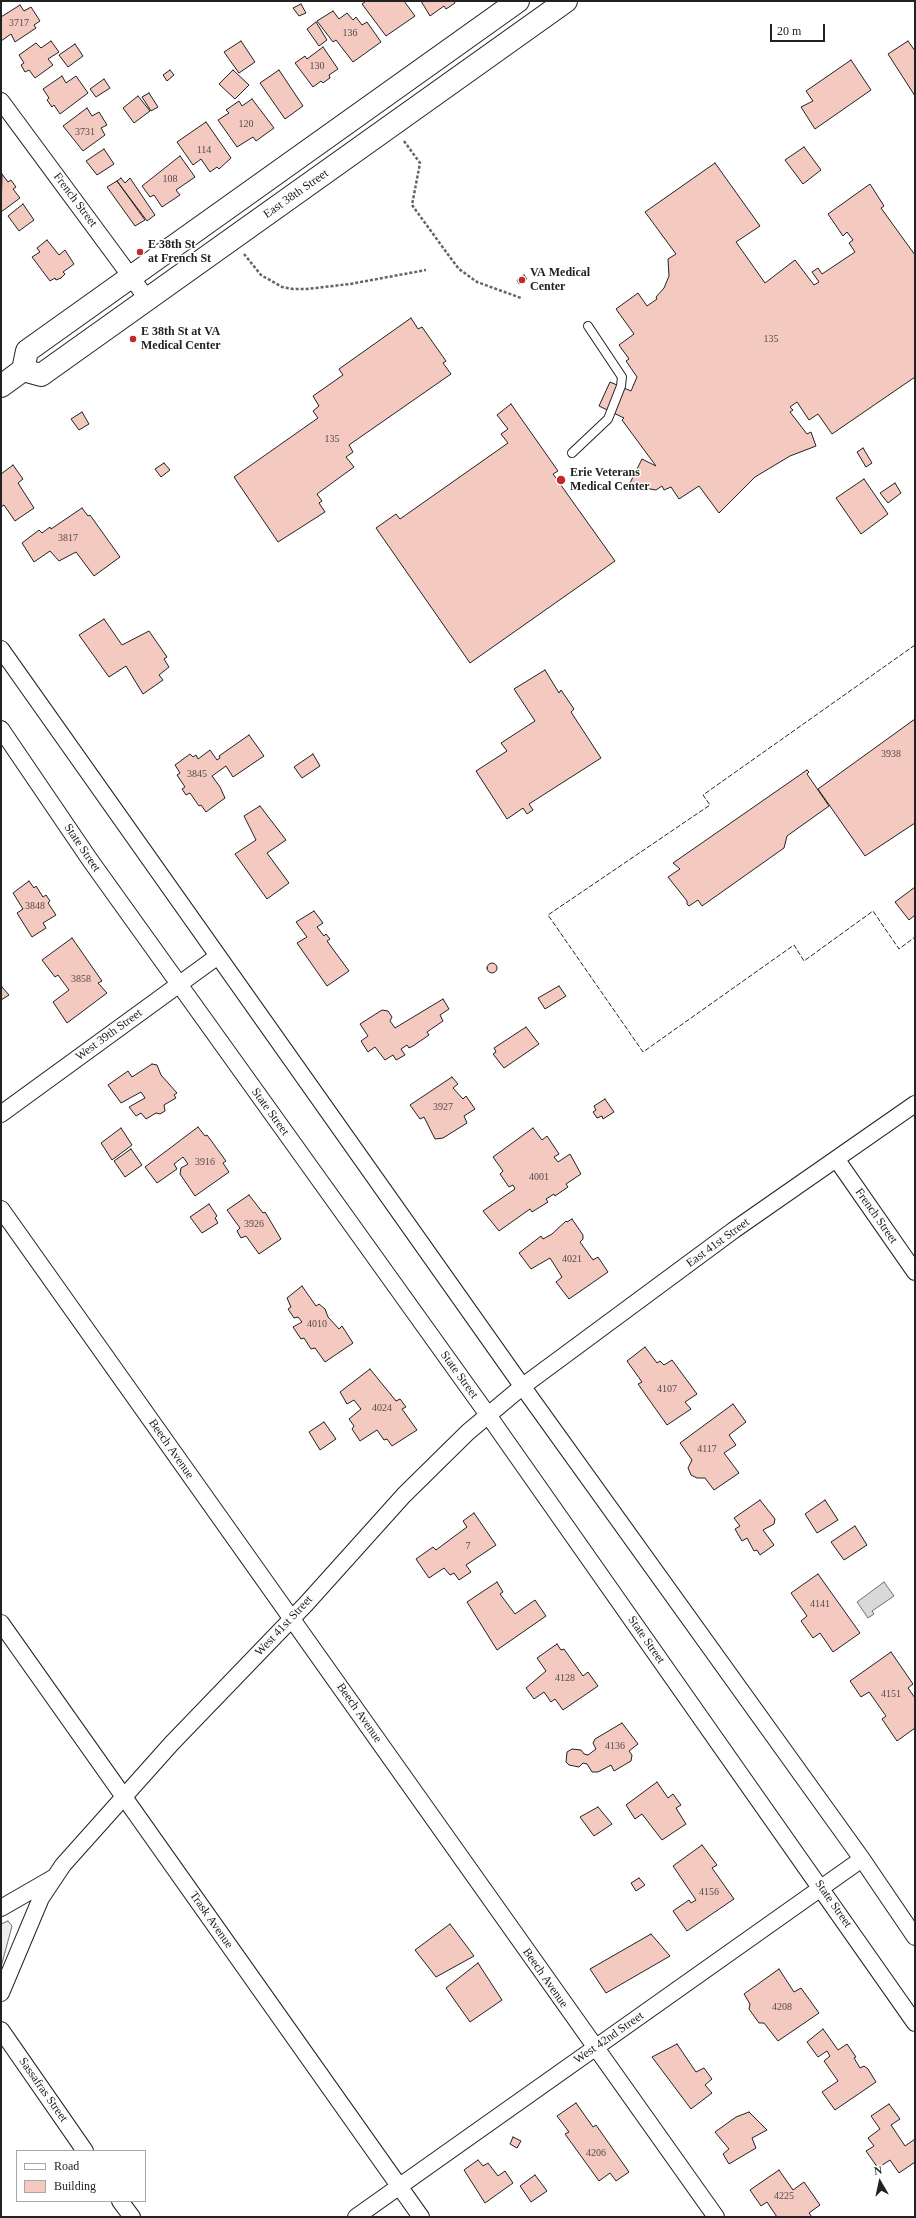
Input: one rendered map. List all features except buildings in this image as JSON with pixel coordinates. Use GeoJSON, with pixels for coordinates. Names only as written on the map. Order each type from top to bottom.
{"type":"FeatureCollection","features":[{"type":"Feature","properties":{"kind":"main road"},"geometry":{"type":"LineString","coordinates":[[1,386],[23,370],[27,351],[518,1]]}},
{"type":"Feature","properties":{"kind":"main road","name":"East 38th Street"},"geometry":{"type":"LineString","coordinates":[[23,370],[41,375],[566,1]]}},
{"type":"Feature","properties":{"kind":"street","name":"French Street"},"geometry":{"type":"LineString","coordinates":[[1,102],[148,300]]}},
{"type":"Feature","properties":{"kind":"street"},"geometry":{"type":"LineString","coordinates":[[1,649],[523,1386],[862,1859],[915,1937]]}},
{"type":"Feature","properties":{"kind":"street","name":"State Street"},"geometry":{"type":"LineString","coordinates":[[1,729],[90,860],[488,1415],[821,1887],[915,2023]]}},
{"type":"Feature","properties":{"kind":"street","name":"West 39th Street"},"geometry":{"type":"LineString","coordinates":[[1,1114],[218,956]]}},
{"type":"Feature","properties":{"kind":"street","name":"East 41st Street"},"geometry":{"type":"LineString","coordinates":[[523,1386],[734,1230],[837,1160],[915,1104]]}},
{"type":"Feature","properties":{"kind":"street","name":"French Street"},"geometry":{"type":"LineString","coordinates":[[837,1160],[915,1272]]}},
{"type":"Feature","properties":{"kind":"street","name":"Beech Avenue"},"geometry":{"type":"LineString","coordinates":[[1,1209],[292,1618],[594,2048],[716,2217]]}},
{"type":"Feature","properties":{"kind":"street","name":"West 41st Street"},"geometry":{"type":"LineString","coordinates":[[1,1993],[41,1898],[63,1865],[404,1495],[488,1415],[523,1386]]}},
{"type":"Feature","properties":{"kind":"street","name":"Trask Avenue"},"geometry":{"type":"LineString","coordinates":[[1,1623],[421,2217]]}},
{"type":"Feature","properties":{"kind":"street","name":"West 42nd Street"},"geometry":{"type":"LineString","coordinates":[[356,2217],[862,1859]]}},
{"type":"Feature","properties":{"kind":"street","name":"West 41st Street"},"geometry":{"type":"LineString","coordinates":[[1,1908],[56,1877]]}},
{"type":"Feature","properties":{"kind":"street","name":"Sassafras Street"},"geometry":{"type":"LineString","coordinates":[[1,2030],[84,2150]]}},
{"type":"Feature","properties":{"kind":"street"},"geometry":{"type":"LineString","coordinates":[[121,2202],[132,2217]]}},
{"type":"Feature","properties":{"kind":"lane"},"geometry":{"type":"LineString","coordinates":[[572,453],[608,419],[621,386],[622,377],[588,326]]}},
{"type":"Feature","properties":{"kind":"path"},"geometry":{"type":"LineString","coordinates":[[404,141],[420,163],[412,205],[452,260],[459,269],[477,282],[521,298]]}},
{"type":"Feature","properties":{"kind":"path"},"geometry":{"type":"LineString","coordinates":[[244,254],[261,275],[282,287],[293,289],[307,289],[350,284],[426,270]]}},
{"type":"Feature","properties":{"kind":"shaded area"},"geometry":{"type":"Polygon","coordinates":[[[884,1582],[894,1596],[872,1611],[874,1614],[868,1618],[857,1602],[884,1582]]]}},
{"type":"Feature","properties":{"kind":"shaded area"},"geometry":{"type":"Polygon","coordinates":[[[8,1921],[12,1926],[1,1967],[1,1924],[8,1921]]]}},
{"type":"Feature","properties":{"kind":"fence"},"geometry":{"type":"LineString","coordinates":[[915,645],[703,795],[710,805],[548,915],[643,1052],[794,945],[804,961],[873,911],[899,949],[915,937]]}},
{"type":"Feature","properties":{"kind":"place","name":"E 38th St at French St"},"geometry":{"type":"Point","coordinates":[140,252]}},
{"type":"Feature","properties":{"kind":"place","name":"VA Medical Center"},"geometry":{"type":"Point","coordinates":[522,280]}},
{"type":"Feature","properties":{"kind":"place","name":"E 38th St at VA Medical Center"},"geometry":{"type":"Point","coordinates":[133,339]}},
{"type":"Feature","properties":{"kind":"place","name":"Erie Veterans Medical Center"},"geometry":{"type":"Point","coordinates":[561,480]}}]}
